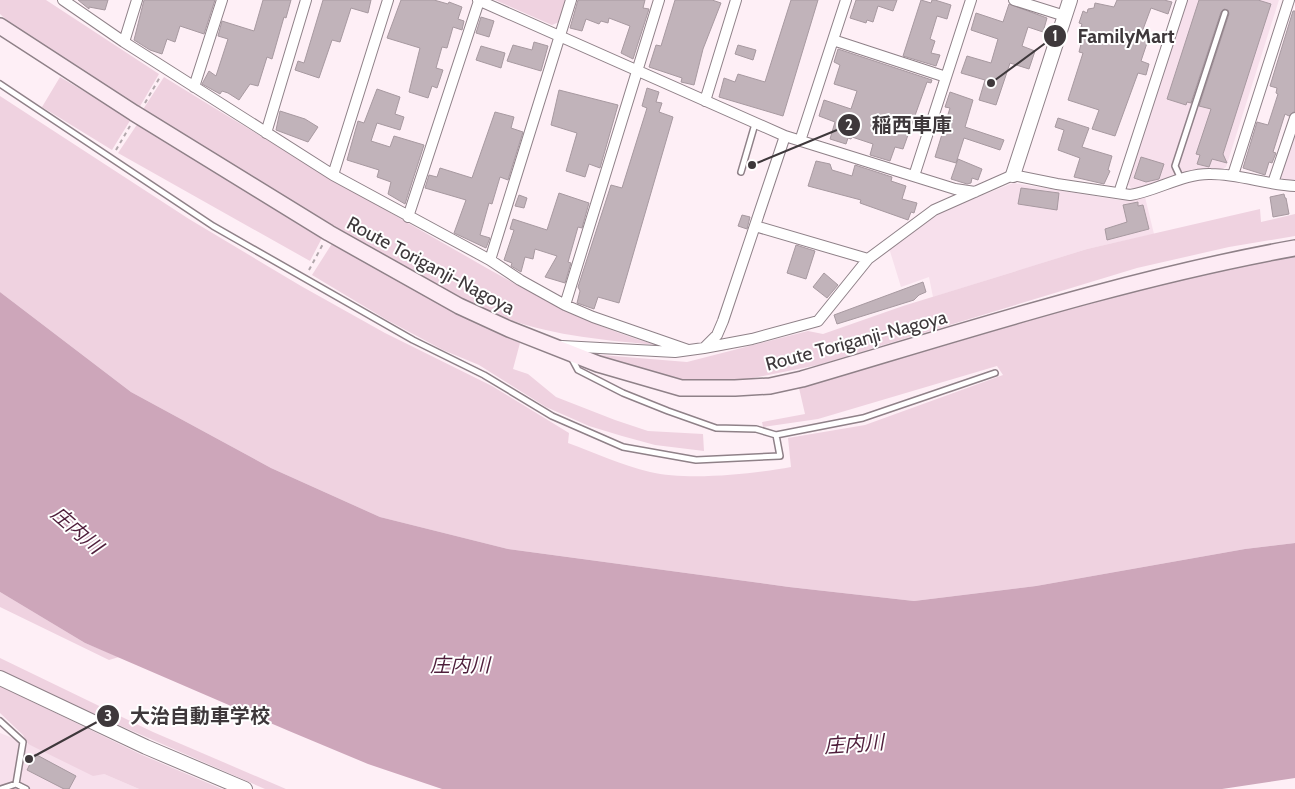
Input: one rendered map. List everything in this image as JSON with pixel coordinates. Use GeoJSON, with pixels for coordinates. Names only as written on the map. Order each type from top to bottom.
{"type":"FeatureCollection","features":[{"type":"Feature","properties":{"kind":"main road"},"geometry":{"type":"LineString","coordinates":[[0,22],[20,40]]}},
{"type":"Feature","properties":{"kind":"main road","name":"Route Toriganji-Nagoya"},"geometry":{"type":"LineString","coordinates":[[0,26],[329,233],[459,306],[509,329],[598,364],[681,388],[770,386],[802,379],[1144,280],[1231,259],[1295,248]]}},
{"type":"Feature","properties":{"kind":"street"},"geometry":{"type":"LineString","coordinates":[[63,0],[194,88],[333,175],[490,260],[565,305],[628,330],[688,350]]}},
{"type":"Feature","properties":{"kind":"street"},"geometry":{"type":"LineString","coordinates":[[124,42],[137,0]]}},
{"type":"Feature","properties":{"kind":"street"},"geometry":{"type":"LineString","coordinates":[[194,88],[222,0]]}},
{"type":"Feature","properties":{"kind":"street"},"geometry":{"type":"LineString","coordinates":[[266,133],[306,0]]}},
{"type":"Feature","properties":{"kind":"street"},"geometry":{"type":"LineString","coordinates":[[333,175],[388,0]]}},
{"type":"Feature","properties":{"kind":"street"},"geometry":{"type":"LineString","coordinates":[[408,217],[479,0],[784,136],[955,189],[976,192]]}},
{"type":"Feature","properties":{"kind":"street"},"geometry":{"type":"LineString","coordinates":[[490,260],[571,0]]}},
{"type":"Feature","properties":{"kind":"street"},"geometry":{"type":"LineString","coordinates":[[565,305],[659,0]]}},
{"type":"Feature","properties":{"kind":"street"},"geometry":{"type":"LineString","coordinates":[[705,101],[736,0]]}},
{"type":"Feature","properties":{"kind":"street"},"geometry":{"type":"LineString","coordinates":[[800,141],[846,0]]}},
{"type":"Feature","properties":{"kind":"street"},"geometry":{"type":"LineString","coordinates":[[914,176],[971,0]]}},
{"type":"Feature","properties":{"kind":"street"},"geometry":{"type":"LineString","coordinates":[[1014,0],[1065,16]]}},
{"type":"Feature","properties":{"kind":"street"},"geometry":{"type":"LineString","coordinates":[[1014,175],[1070,0]]}},
{"type":"Feature","properties":{"kind":"street"},"geometry":{"type":"LineString","coordinates":[[1119,193],[1182,0]]}},
{"type":"Feature","properties":{"kind":"street"},"geometry":{"type":"LineString","coordinates":[[1233,176],[1290,0]]}},
{"type":"Feature","properties":{"kind":"street"},"geometry":{"type":"LineString","coordinates":[[833,40],[946,77]]}},
{"type":"Feature","properties":{"kind":"street"},"geometry":{"type":"LineString","coordinates":[[1273,183],[1295,118]]}},
{"type":"Feature","properties":{"kind":"street"},"geometry":{"type":"LineString","coordinates":[[704,348],[717,334],[724,321],[784,136]]}},
{"type":"Feature","properties":{"kind":"street"},"geometry":{"type":"LineString","coordinates":[[561,348],[675,352],[752,339],[818,322],[868,259],[934,210],[1014,175],[1057,184],[1119,193],[1141,193],[1181,179],[1210,173],[1295,186]]}},
{"type":"Feature","properties":{"kind":"street"},"geometry":{"type":"LineString","coordinates":[[755,226],[868,259]]}},
{"type":"Feature","properties":{"kind":"street"},"geometry":{"type":"LineString","coordinates":[[0,678],[146,747],[245,789]]}},
{"type":"Feature","properties":{"kind":"lane"},"geometry":{"type":"LineString","coordinates":[[1181,179],[1176,166],[1226,13]]}},
{"type":"Feature","properties":{"kind":"lane"},"geometry":{"type":"LineString","coordinates":[[2,84],[213,226],[413,340],[484,375],[552,416],[623,447],[696,460],[780,456],[776,435]]}},
{"type":"Feature","properties":{"kind":"lane"},"geometry":{"type":"LineString","coordinates":[[741,172],[756,124]]}},
{"type":"Feature","properties":{"kind":"lane"},"geometry":{"type":"LineString","coordinates":[[561,348],[578,370],[623,393],[668,412],[716,428],[756,429],[776,435],[863,418],[995,373]]}},
{"type":"Feature","properties":{"kind":"lane"},"geometry":{"type":"LineString","coordinates":[[0,720],[23,742],[16,784]]}},
{"type":"Feature","properties":{"kind":"lane"},"geometry":{"type":"LineString","coordinates":[[1,789],[16,784],[26,789]]}},
{"type":"Feature","properties":{"kind":"path"},"geometry":{"type":"LineString","coordinates":[[312,264],[329,233]]}},
{"type":"Feature","properties":{"kind":"shaded area"},"geometry":{"type":"Polygon","coordinates":[[[0,0],[46,0],[159,74],[139,108],[23,34],[0,14],[0,0]]]}},
{"type":"Feature","properties":{"kind":"shaded area"},"geometry":{"type":"Polygon","coordinates":[[[495,0],[566,0],[559,22],[552,25],[495,0]]]}},
{"type":"Feature","properties":{"kind":"shaded area"},"geometry":{"type":"Polygon","coordinates":[[[1187,0],[1279,0],[1226,167],[1221,170],[1193,171],[1141,188],[1131,188],[1127,183],[1187,0]]]}},
{"type":"Feature","properties":{"kind":"shaded area"},"geometry":{"type":"Polygon","coordinates":[[[60,77],[131,119],[112,150],[42,107],[60,77]]]}},
{"type":"Feature","properties":{"kind":"shaded area"},"geometry":{"type":"Polygon","coordinates":[[[164,77],[270,142],[550,303],[602,327],[657,345],[579,336],[540,329],[486,311],[442,290],[323,222],[142,111],[164,77]]]}},
{"type":"Feature","properties":{"kind":"shaded area"},"geometry":{"type":"Polygon","coordinates":[[[0,96],[189,219],[301,286],[385,333],[492,386],[569,433],[568,443],[629,466],[665,475],[720,476],[791,467],[788,438],[865,425],[1003,375],[997,366],[818,419],[763,427],[762,422],[805,414],[799,388],[1062,311],[1245,263],[1295,254],[1295,543],[1245,549],[1036,586],[914,601],[789,587],[508,549],[380,517],[271,468],[131,392],[0,292],[0,96]]]}},
{"type":"Feature","properties":{"kind":"shaded area"},"geometry":{"type":"Polygon","coordinates":[[[138,123],[323,236],[310,261],[118,153],[138,123]]]}},
{"type":"Feature","properties":{"kind":"shaded area"},"geometry":{"type":"Polygon","coordinates":[[[1295,132],[1295,182],[1280,182],[1281,176],[1295,132]]]}},
{"type":"Feature","properties":{"kind":"shaded area"},"geometry":{"type":"Polygon","coordinates":[[[1013,183],[1119,200],[1145,197],[1154,234],[1087,249],[933,297],[929,277],[901,287],[889,248],[938,213],[1013,183]]]}},
{"type":"Feature","properties":{"kind":"shaded area"},"geometry":{"type":"Polygon","coordinates":[[[1260,209],[1261,222],[1295,214],[1295,236],[1229,247],[1137,268],[818,365],[728,383],[677,379],[589,354],[687,362],[808,331],[823,334],[903,306],[1087,249],[1260,209]]]}},
{"type":"Feature","properties":{"kind":"shaded area"},"geometry":{"type":"Polygon","coordinates":[[[333,242],[456,313],[520,343],[513,369],[528,374],[556,397],[648,431],[703,434],[704,451],[655,445],[589,426],[546,407],[479,365],[443,350],[387,320],[312,275],[333,242]]]}},
{"type":"Feature","properties":{"kind":"shaded area"},"geometry":{"type":"Polygon","coordinates":[[[0,592],[85,643],[119,657],[109,660],[0,607],[0,592]]]}},
{"type":"Feature","properties":{"kind":"shaded area"},"geometry":{"type":"Polygon","coordinates":[[[0,658],[153,732],[286,789],[265,789],[9,677],[0,672],[0,658]]]}},
{"type":"Feature","properties":{"kind":"shaded area"},"geometry":{"type":"Polygon","coordinates":[[[0,686],[140,754],[222,789],[139,789],[104,774],[93,776],[28,744],[23,735],[0,713],[0,686]]]}},
{"type":"Feature","properties":{"kind":"shaded area"},"geometry":{"type":"Polygon","coordinates":[[[0,733],[104,774],[139,789],[0,789],[0,733]]]}},
{"type":"Feature","properties":{"kind":"water","name":"庄内川"},"geometry":{"type":"Polygon","coordinates":[[[0,292],[131,392],[271,468],[380,517],[508,549],[789,587],[914,601],[1036,586],[1245,549],[1295,543],[1295,778],[1222,789],[442,789],[368,764],[85,643],[0,592],[0,292]]]}},
{"type":"Feature","properties":{"kind":"building"},"geometry":{"type":"Polygon","coordinates":[[[78,0],[108,0],[105,10],[89,7],[89,9],[78,0]]]}},
{"type":"Feature","properties":{"kind":"building"},"geometry":{"type":"Polygon","coordinates":[[[144,0],[215,0],[204,34],[180,26],[175,42],[167,39],[162,54],[150,50],[134,40],[144,0]]]}},
{"type":"Feature","properties":{"kind":"building"},"geometry":{"type":"Polygon","coordinates":[[[263,0],[291,0],[272,59],[267,57],[258,86],[250,84],[239,100],[228,93],[222,91],[220,94],[202,84],[209,71],[216,76],[228,39],[218,36],[222,21],[254,31],[263,0]]]}},
{"type":"Feature","properties":{"kind":"building"},"geometry":{"type":"Polygon","coordinates":[[[323,0],[371,0],[368,13],[351,8],[340,42],[332,40],[319,78],[295,70],[298,61],[304,63],[323,0]]]}},
{"type":"Feature","properties":{"kind":"building"},"geometry":{"type":"Polygon","coordinates":[[[401,0],[434,0],[448,4],[449,2],[462,7],[458,19],[464,21],[462,30],[453,27],[447,48],[442,47],[436,68],[443,70],[437,88],[432,86],[428,98],[409,92],[420,48],[387,38],[401,0]]]}},
{"type":"Feature","properties":{"kind":"building"},"geometry":{"type":"Polygon","coordinates":[[[578,0],[645,0],[643,8],[649,9],[633,59],[621,53],[630,26],[609,18],[608,23],[601,21],[599,24],[586,19],[582,31],[570,28],[578,0]]]}},
{"type":"Feature","properties":{"kind":"building"},"geometry":{"type":"Polygon","coordinates":[[[675,0],[712,0],[721,3],[703,49],[694,85],[681,82],[682,78],[649,67],[656,45],[661,46],[675,0]]]}},
{"type":"Feature","properties":{"kind":"building"},"geometry":{"type":"Polygon","coordinates":[[[791,0],[818,0],[783,116],[719,97],[724,78],[735,82],[738,74],[765,82],[791,0]]]}},
{"type":"Feature","properties":{"kind":"building"},"geometry":{"type":"Polygon","coordinates":[[[856,0],[897,0],[893,11],[878,6],[873,22],[867,20],[866,23],[850,18],[856,0]]]}},
{"type":"Feature","properties":{"kind":"building"},"geometry":{"type":"Polygon","coordinates":[[[921,0],[931,3],[932,0],[935,0],[951,5],[947,19],[937,16],[930,39],[935,41],[931,53],[940,55],[936,66],[903,56],[921,0]]]}},
{"type":"Feature","properties":{"kind":"building"},"geometry":{"type":"Polygon","coordinates":[[[1117,0],[1164,0],[1172,2],[1168,14],[1151,8],[1142,32],[1150,34],[1141,61],[1149,64],[1146,75],[1138,73],[1115,136],[1092,129],[1099,110],[1068,100],[1083,53],[1079,52],[1085,28],[1081,27],[1082,24],[1079,23],[1083,11],[1087,13],[1088,9],[1094,8],[1095,3],[1114,7],[1117,0]]]}},
{"type":"Feature","properties":{"kind":"building"},"geometry":{"type":"Polygon","coordinates":[[[1199,0],[1258,0],[1271,4],[1223,154],[1227,163],[1212,159],[1209,167],[1197,164],[1200,155],[1196,154],[1211,109],[1199,106],[1229,14],[1228,10],[1224,9],[1221,12],[1191,103],[1187,102],[1186,105],[1167,99],[1199,0]]]}},
{"type":"Feature","properties":{"kind":"building"},"geometry":{"type":"Polygon","coordinates":[[[1009,4],[1047,18],[1043,32],[1028,27],[1022,46],[1035,51],[1029,69],[1010,63],[996,105],[979,100],[985,80],[961,73],[967,56],[991,63],[998,39],[971,30],[976,13],[1003,22],[1009,4]]]}},
{"type":"Feature","properties":{"kind":"building"},"geometry":{"type":"Polygon","coordinates":[[[1293,11],[1295,11],[1295,111],[1289,116],[1285,114],[1273,152],[1276,153],[1272,163],[1269,162],[1265,175],[1243,168],[1257,122],[1268,125],[1278,94],[1276,93],[1277,88],[1270,86],[1293,11]]]}},
{"type":"Feature","properties":{"kind":"building"},"geometry":{"type":"Polygon","coordinates":[[[481,17],[494,21],[489,37],[476,33],[481,17]]]}},
{"type":"Feature","properties":{"kind":"building"},"geometry":{"type":"Polygon","coordinates":[[[534,42],[548,46],[541,71],[507,61],[513,45],[532,50],[534,42]]]}},
{"type":"Feature","properties":{"kind":"building"},"geometry":{"type":"Polygon","coordinates":[[[738,45],[756,50],[753,60],[735,54],[738,45]]]}},
{"type":"Feature","properties":{"kind":"building"},"geometry":{"type":"Polygon","coordinates":[[[481,46],[505,53],[501,68],[476,60],[481,46]]]}},
{"type":"Feature","properties":{"kind":"building"},"geometry":{"type":"Polygon","coordinates":[[[838,49],[932,80],[931,83],[927,82],[903,149],[895,147],[890,161],[870,155],[873,144],[852,137],[851,139],[848,138],[846,144],[830,139],[835,122],[819,116],[824,100],[851,109],[857,91],[834,84],[840,65],[834,62],[838,49]]]}},
{"type":"Feature","properties":{"kind":"building"},"geometry":{"type":"Polygon","coordinates":[[[647,88],[659,92],[656,102],[662,103],[659,112],[673,117],[619,303],[598,297],[594,309],[577,303],[580,291],[578,287],[611,185],[622,188],[647,108],[642,106],[647,88]]]}},
{"type":"Feature","properties":{"kind":"building"},"geometry":{"type":"Polygon","coordinates":[[[377,89],[400,97],[395,114],[404,117],[400,130],[377,123],[371,141],[390,147],[394,136],[424,145],[405,204],[388,194],[391,182],[377,177],[379,170],[347,160],[358,121],[364,123],[377,89]]]}},
{"type":"Feature","properties":{"kind":"building"},"geometry":{"type":"Polygon","coordinates":[[[559,90],[618,105],[600,168],[589,164],[585,177],[566,171],[577,133],[551,125],[559,90]]]}},
{"type":"Feature","properties":{"kind":"building"},"geometry":{"type":"Polygon","coordinates":[[[950,92],[973,100],[965,127],[1004,140],[1000,150],[964,138],[956,163],[935,157],[950,108],[945,107],[950,92]]]}},
{"type":"Feature","properties":{"kind":"building"},"geometry":{"type":"Polygon","coordinates":[[[280,111],[305,119],[318,127],[308,142],[276,130],[280,111]]]}},
{"type":"Feature","properties":{"kind":"building"},"geometry":{"type":"Polygon","coordinates":[[[495,112],[514,117],[511,128],[523,132],[508,180],[500,177],[492,204],[489,203],[480,235],[490,238],[486,248],[454,233],[466,200],[425,188],[429,175],[437,177],[440,168],[472,178],[495,112]]]}},
{"type":"Feature","properties":{"kind":"building"},"geometry":{"type":"Polygon","coordinates":[[[1058,118],[1089,128],[1082,147],[1112,156],[1108,170],[1110,171],[1104,184],[1074,177],[1080,158],[1058,150],[1064,130],[1055,127],[1058,118]]]}},
{"type":"Feature","properties":{"kind":"building"},"geometry":{"type":"Polygon","coordinates":[[[1141,157],[1164,164],[1159,179],[1146,182],[1134,178],[1141,157]]]}},
{"type":"Feature","properties":{"kind":"building"},"geometry":{"type":"Polygon","coordinates":[[[958,159],[982,169],[978,180],[972,178],[971,183],[967,184],[951,179],[958,159]]]}},
{"type":"Feature","properties":{"kind":"building"},"geometry":{"type":"Polygon","coordinates":[[[816,161],[830,164],[832,170],[852,176],[855,165],[892,177],[891,181],[906,186],[902,199],[917,203],[914,213],[911,212],[908,220],[860,203],[861,200],[808,186],[816,161]]]}},
{"type":"Feature","properties":{"kind":"building"},"geometry":{"type":"Polygon","coordinates":[[[1021,188],[1059,193],[1057,210],[1018,204],[1021,188]]]}},
{"type":"Feature","properties":{"kind":"building"},"geometry":{"type":"Polygon","coordinates":[[[559,193],[589,203],[582,228],[578,227],[568,262],[571,263],[565,283],[545,277],[557,256],[535,249],[533,259],[525,257],[521,272],[511,266],[512,263],[504,260],[514,230],[510,229],[513,219],[547,230],[559,193]]]}},
{"type":"Feature","properties":{"kind":"building"},"geometry":{"type":"Polygon","coordinates":[[[1284,194],[1289,214],[1273,217],[1270,197],[1284,194]]]}},
{"type":"Feature","properties":{"kind":"building"},"geometry":{"type":"Polygon","coordinates":[[[519,195],[527,198],[524,208],[515,206],[519,195]]]}},
{"type":"Feature","properties":{"kind":"building"},"geometry":{"type":"Polygon","coordinates":[[[1138,202],[1138,206],[1143,205],[1149,229],[1107,240],[1105,229],[1127,222],[1123,205],[1138,202]]]}},
{"type":"Feature","properties":{"kind":"building"},"geometry":{"type":"Polygon","coordinates":[[[742,215],[750,217],[747,229],[738,226],[742,215]]]}},
{"type":"Feature","properties":{"kind":"building"},"geometry":{"type":"Polygon","coordinates":[[[796,245],[815,251],[806,279],[787,273],[796,245]]]}},
{"type":"Feature","properties":{"kind":"building"},"geometry":{"type":"Polygon","coordinates":[[[824,273],[838,285],[827,298],[813,287],[824,273]]]}},
{"type":"Feature","properties":{"kind":"building"},"geometry":{"type":"Polygon","coordinates":[[[923,282],[926,292],[914,300],[837,324],[834,315],[923,282]]]}},
{"type":"Feature","properties":{"kind":"building"},"geometry":{"type":"Polygon","coordinates":[[[35,754],[76,776],[69,789],[64,789],[27,770],[35,754]]]}},
{"type":"Feature","properties":{"kind":"place","name":"FamilyMart"},"geometry":{"type":"Point","coordinates":[991,83]}},
{"type":"Feature","properties":{"kind":"place","name":"稲西車庫"},"geometry":{"type":"Point","coordinates":[752,165]}},
{"type":"Feature","properties":{"kind":"place","name":"大治自動車学校"},"geometry":{"type":"Point","coordinates":[29,759]}}]}
